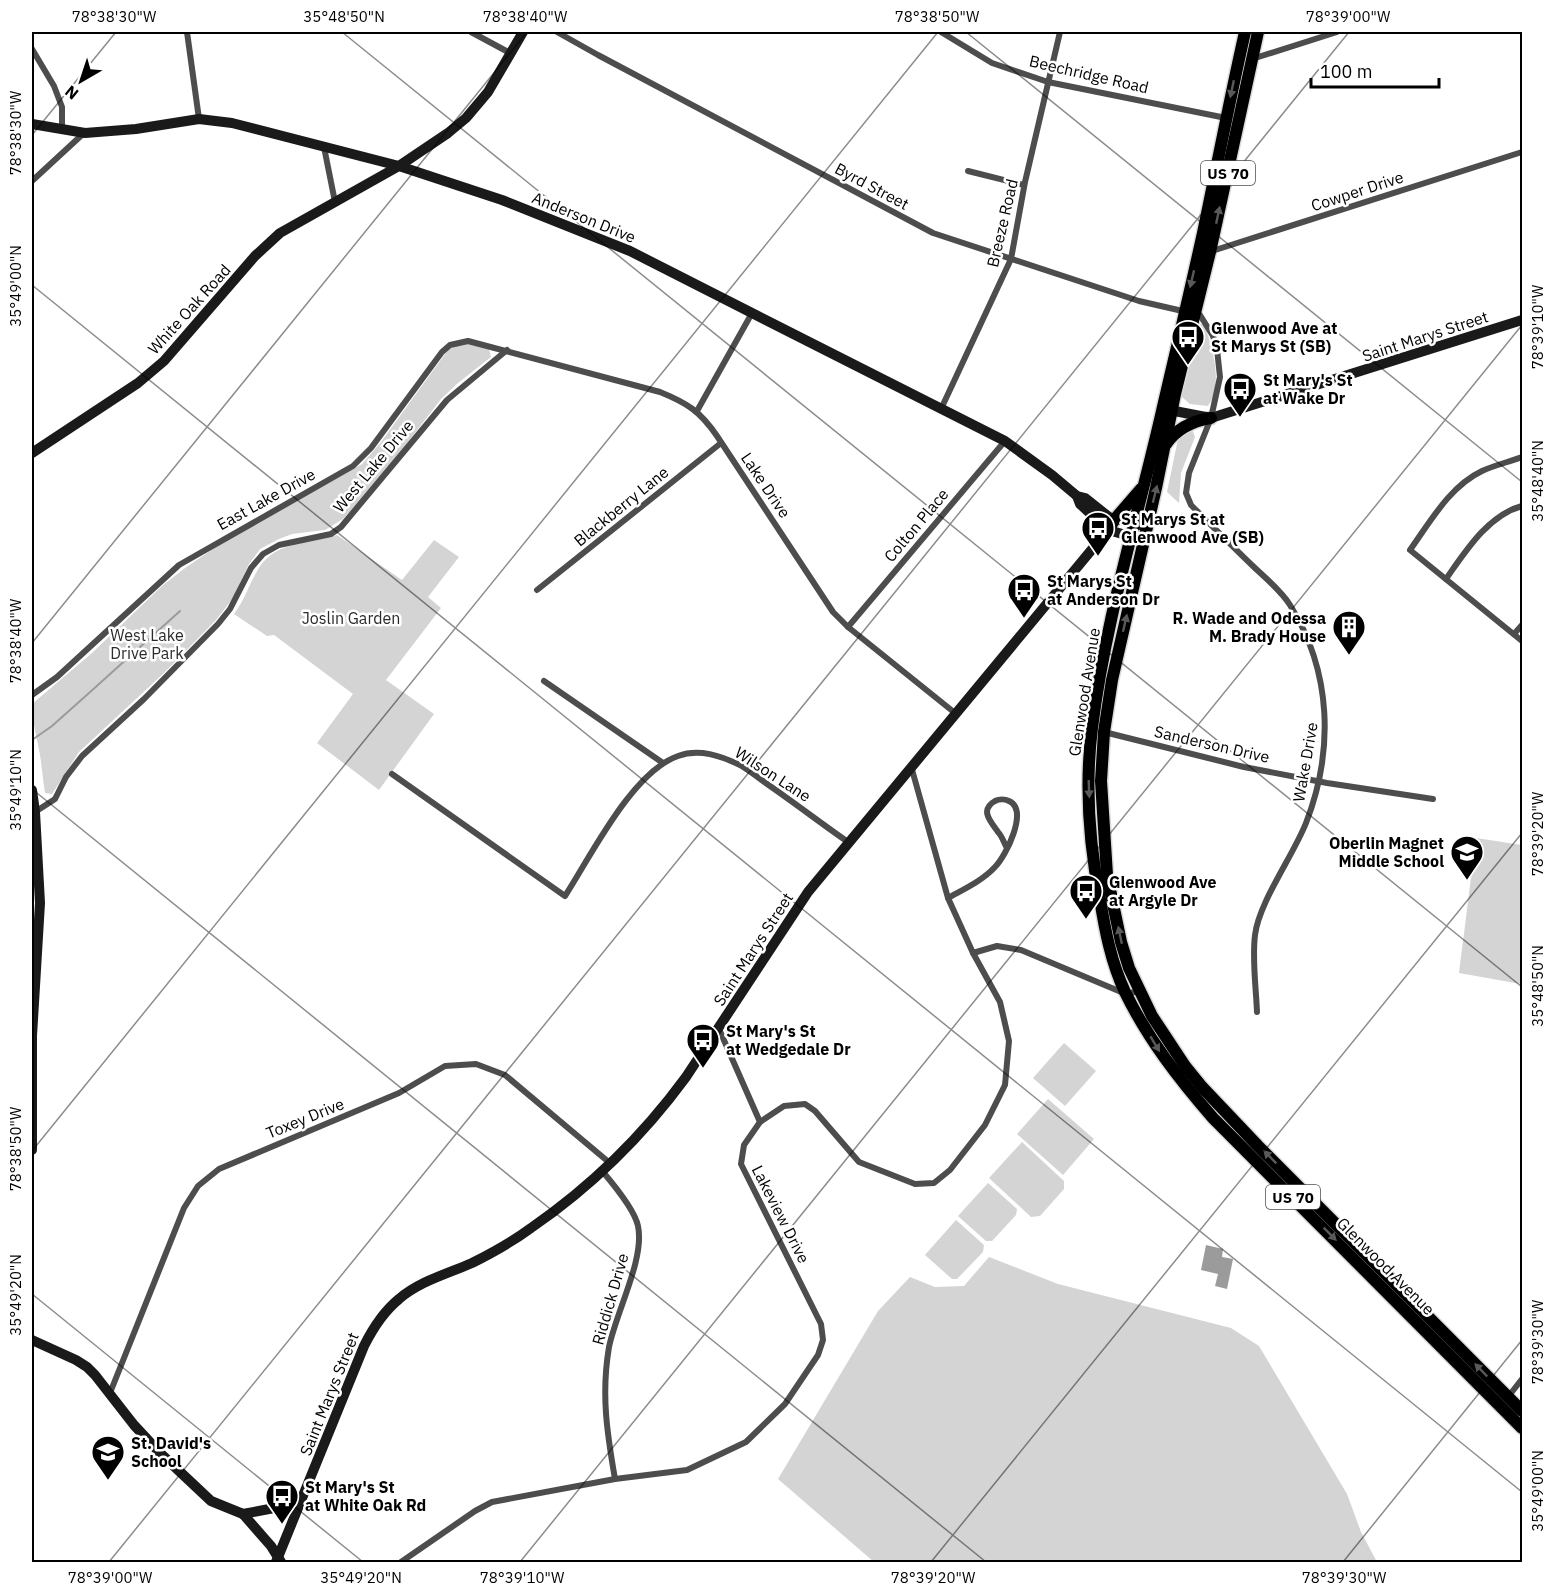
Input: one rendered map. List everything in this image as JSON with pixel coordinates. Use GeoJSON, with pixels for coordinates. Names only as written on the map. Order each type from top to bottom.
{"type":"FeatureCollection","features":[{"type":"Feature","properties":{"kind":"main road","name":"Glenwood Avenue"},"geometry":{"type":"LineString","coordinates":[[1245,32],[1239,121],[1167,410],[1144,486],[1139,532],[1112,680],[1089,776],[1091,833],[1097,887],[1107,939],[1172,1071],[1207,1110],[1522,1428]]}},
{"type":"Feature","properties":{"kind":"main road","name":"Glenwood Avenue"},"geometry":{"type":"LineString","coordinates":[[1205,251],[1226,118],[1245,58],[1258,32]]}},
{"type":"Feature","properties":{"kind":"main road","name":"Glenwood Avenue"},"geometry":{"type":"LineString","coordinates":[[1139,532],[1164,448],[1167,410]]}},
{"type":"Feature","properties":{"kind":"main road"},"geometry":{"type":"LineString","coordinates":[[1164,448],[1180,429],[1198,420],[1211,418]]}},
{"type":"Feature","properties":{"kind":"main road"},"geometry":{"type":"LineString","coordinates":[[1111,525],[1144,486]]}},
{"type":"Feature","properties":{"kind":"main road","name":"Glenwood Avenue"},"geometry":{"type":"LineString","coordinates":[[1132,992],[1202,1087],[1522,1411]]}},
{"type":"Feature","properties":{"kind":"street"},"geometry":{"type":"LineString","coordinates":[[188,32],[199,119]]}},
{"type":"Feature","properties":{"kind":"street"},"geometry":{"type":"LineString","coordinates":[[471,32],[510,53]]}},
{"type":"Feature","properties":{"kind":"street","name":"White Oak Road"},"geometry":{"type":"LineString","coordinates":[[32,453],[138,382],[164,361],[255,256],[280,233],[399,166],[466,118],[488,92],[523,32]]}},
{"type":"Feature","properties":{"kind":"street","name":"Byrd Street"},"geometry":{"type":"LineString","coordinates":[[557,32],[933,233],[1139,301],[1190,312]]}},
{"type":"Feature","properties":{"kind":"street","name":"Beechridge Road"},"geometry":{"type":"LineString","coordinates":[[941,32],[992,63],[1048,82],[1239,121]]}},
{"type":"Feature","properties":{"kind":"street","name":"Breeze Road"},"geometry":{"type":"LineString","coordinates":[[941,410],[1011,259],[1024,185],[1060,32]]}},
{"type":"Feature","properties":{"kind":"street"},"geometry":{"type":"LineString","coordinates":[[1245,58],[1337,32]]}},
{"type":"Feature","properties":{"kind":"street"},"geometry":{"type":"LineString","coordinates":[[32,49],[54,86],[62,107],[62,130]]}},
{"type":"Feature","properties":{"kind":"street","name":"Anderson Drive"},"geometry":{"type":"LineString","coordinates":[[32,124],[85,133],[136,129],[199,119],[232,123],[399,166],[502,200],[630,251],[1005,441],[1028,456],[1077,496],[1085,498],[1109,517],[1111,525]]}},
{"type":"Feature","properties":{"kind":"street"},"geometry":{"type":"LineString","coordinates":[[32,181],[85,133]]}},
{"type":"Feature","properties":{"kind":"street"},"geometry":{"type":"LineString","coordinates":[[324,147],[335,202]]}},
{"type":"Feature","properties":{"kind":"street","name":"Cowper Drive"},"geometry":{"type":"LineString","coordinates":[[1205,251],[1522,152]]}},
{"type":"Feature","properties":{"kind":"street"},"geometry":{"type":"LineString","coordinates":[[968,171],[1024,185]]}},
{"type":"Feature","properties":{"kind":"street","name":"Wake Drive"},"geometry":{"type":"LineString","coordinates":[[1190,312],[1202,317],[1213,336],[1219,360],[1219,388],[1211,418],[1190,473],[1186,493],[1191,505],[1290,604],[1317,664],[1326,709],[1326,731],[1318,782],[1305,826],[1265,905],[1257,927],[1255,951],[1257,1012]]}},
{"type":"Feature","properties":{"kind":"street"},"geometry":{"type":"LineString","coordinates":[[697,411],[752,313]]}},
{"type":"Feature","properties":{"kind":"street","name":"Saint Marys Street"},"geometry":{"type":"LineString","coordinates":[[1167,410],[1211,418],[1522,320]]}},
{"type":"Feature","properties":{"kind":"street","name":"East Lake Drive"},"geometry":{"type":"LineString","coordinates":[[32,695],[57,677],[179,565],[353,466],[371,448],[431,365],[450,345],[468,341],[507,350]]}},
{"type":"Feature","properties":{"kind":"street","name":"Lake Drive"},"geometry":{"type":"LineString","coordinates":[[507,350],[660,392],[684,402],[697,411],[721,443],[833,612],[955,713]]}},
{"type":"Feature","properties":{"kind":"street","name":"West Lake Drive"},"geometry":{"type":"LineString","coordinates":[[35,813],[55,799],[66,777],[82,756],[144,699],[218,624],[230,609],[251,568],[263,554],[279,545],[331,534],[341,527],[447,400],[507,350]]}},
{"type":"Feature","properties":{"kind":"street","name":"Colton Place"},"geometry":{"type":"LineString","coordinates":[[849,627],[1005,441]]}},
{"type":"Feature","properties":{"kind":"street","name":"Blackberry Lane"},"geometry":{"type":"LineString","coordinates":[[537,590],[721,443]]}},
{"type":"Feature","properties":{"kind":"street"},"geometry":{"type":"LineString","coordinates":[[1522,457],[1482,471],[1466,481],[1450,497],[1410,550],[1522,641]]}},
{"type":"Feature","properties":{"kind":"street"},"geometry":{"type":"LineString","coordinates":[[1446,579],[1475,540],[1495,520],[1522,506]]}},
{"type":"Feature","properties":{"kind":"street"},"geometry":{"type":"LineString","coordinates":[[1111,525],[1139,532]]}},
{"type":"Feature","properties":{"kind":"street","name":"Saint Marys Street"},"geometry":{"type":"LineString","coordinates":[[279,1561],[364,1346],[388,1308],[416,1286],[503,1247],[566,1202],[607,1168],[669,1101],[808,892],[1111,525]]}},
{"type":"Feature","properties":{"kind":"street"},"geometry":{"type":"LineString","coordinates":[[1514,634],[1522,625]]}},
{"type":"Feature","properties":{"kind":"street"},"geometry":{"type":"LineString","coordinates":[[544,681],[663,763]]}},
{"type":"Feature","properties":{"kind":"street","name":"Sanderson Drive"},"geometry":{"type":"LineString","coordinates":[[1098,731],[1244,767],[1318,782],[1433,799]]}},
{"type":"Feature","properties":{"kind":"street","name":"Wilson Lane"},"geometry":{"type":"LineString","coordinates":[[392,774],[565,896],[628,798],[663,763],[680,755],[699,752],[720,757],[741,766],[848,842]]}},
{"type":"Feature","properties":{"kind":"street","name":"Lakeview Drive"},"geometry":{"type":"LineString","coordinates":[[401,1563],[475,1511],[492,1502],[615,1479],[687,1470],[746,1442],[785,1404],[818,1355],[823,1340],[821,1324],[741,1164],[744,1145],[760,1122],[784,1106],[805,1104],[815,1110],[859,1162],[915,1184],[934,1183],[950,1170],[985,1125],[1005,1084],[1009,1041],[1000,1002],[948,898],[911,766]]}},
{"type":"Feature","properties":{"kind":"street"},"geometry":{"type":"LineString","coordinates":[[32,790],[40,903],[32,1036],[32,1150]]}},
{"type":"Feature","properties":{"kind":"street"},"geometry":{"type":"LineString","coordinates":[[948,898],[976,883],[996,867],[1007,848],[1015,828],[1017,808],[1005,799],[996,800],[988,807],[987,814],[1007,848]]}},
{"type":"Feature","properties":{"kind":"street"},"geometry":{"type":"LineString","coordinates":[[973,952],[997,946],[1021,950],[1132,992]]}},
{"type":"Feature","properties":{"kind":"street"},"geometry":{"type":"LineString","coordinates":[[719,1029],[760,1122]]}},
{"type":"Feature","properties":{"kind":"street","name":"Toxey Drive"},"geometry":{"type":"LineString","coordinates":[[110,1393],[184,1208],[198,1186],[219,1169],[399,1093],[445,1066],[476,1064],[505,1075],[607,1168]]}},
{"type":"Feature","properties":{"kind":"street","name":"Riddick Drive"},"geometry":{"type":"LineString","coordinates":[[607,1168],[638,1226],[638,1253],[609,1346],[606,1376],[604,1404],[615,1479]]}},
{"type":"Feature","properties":{"kind":"street"},"geometry":{"type":"LineString","coordinates":[[32,1340],[87,1367],[146,1439],[202,1494],[219,1505],[243,1514],[301,1503]]}},
{"type":"Feature","properties":{"kind":"street"},"geometry":{"type":"LineString","coordinates":[[1508,1397],[1522,1378]]}},
{"type":"Feature","properties":{"kind":"street"},"geometry":{"type":"LineString","coordinates":[[243,1514],[279,1561]]}},
{"type":"Feature","properties":{"kind":"green space"},"geometry":{"type":"Polygon","coordinates":[[[1199,323],[1205,326],[1215,366],[1215,387],[1208,406],[1190,404],[1182,397],[1181,392],[1199,323]]]}},
{"type":"Feature","properties":{"kind":"green space","name":"West Lake Drive Park"},"geometry":{"type":"Polygon","coordinates":[[[468,343],[489,349],[491,357],[441,399],[381,477],[343,519],[325,530],[292,534],[260,549],[249,564],[233,598],[216,620],[165,672],[79,752],[52,794],[45,793],[32,704],[92,653],[162,586],[185,568],[222,543],[362,464],[381,442],[448,350],[456,345],[468,343]]]}},
{"type":"Feature","properties":{"kind":"green space"},"geometry":{"type":"Polygon","coordinates":[[[1192,429],[1195,437],[1181,473],[1179,503],[1167,492],[1178,439],[1184,430],[1192,429]]]}},
{"type":"Feature","properties":{"kind":"green space","name":"Joslin Garden"},"geometry":{"type":"Polygon","coordinates":[[[337,535],[402,580],[434,540],[459,557],[428,597],[441,608],[386,680],[434,714],[379,790],[317,743],[353,694],[274,635],[267,636],[234,614],[256,573],[271,555],[291,545],[337,535]]]}},
{"type":"Feature","properties":{"kind":"green space"},"geometry":{"type":"Polygon","coordinates":[[[1476,838],[1522,845],[1521,984],[1459,973],[1476,838]]]}},
{"type":"Feature","properties":{"kind":"green space"},"geometry":{"type":"Polygon","coordinates":[[[1064,1043],[1096,1071],[1065,1106],[1033,1078],[1064,1043]]]}},
{"type":"Feature","properties":{"kind":"green space"},"geometry":{"type":"Polygon","coordinates":[[[1048,1099],[1094,1139],[1063,1175],[1017,1134],[1048,1099]]]}},
{"type":"Feature","properties":{"kind":"green space"},"geometry":{"type":"Polygon","coordinates":[[[1022,1142],[1064,1181],[1064,1189],[1040,1216],[1031,1217],[989,1178],[1022,1142]]]}},
{"type":"Feature","properties":{"kind":"green space"},"geometry":{"type":"Polygon","coordinates":[[[988,1183],[1017,1209],[1016,1215],[992,1241],[986,1241],[958,1216],[988,1183]]]}},
{"type":"Feature","properties":{"kind":"green space"},"geometry":{"type":"Polygon","coordinates":[[[956,1220],[984,1245],[983,1252],[957,1279],[952,1279],[925,1255],[956,1220]]]}},
{"type":"Feature","properties":{"kind":"green space"},"geometry":{"type":"Polygon","coordinates":[[[989,1257],[1058,1284],[1231,1328],[1259,1346],[1347,1494],[1361,1532],[1377,1562],[874,1562],[778,1479],[878,1311],[910,1277],[935,1287],[964,1286],[989,1257]]]}},
{"type":"Feature","properties":{"kind":"shaded area"},"geometry":{"type":"Polygon","coordinates":[[[1206,1245],[1223,1249],[1222,1257],[1233,1259],[1227,1289],[1215,1286],[1218,1274],[1201,1270],[1206,1245]]]}},
{"type":"Feature","properties":{"kind":"waterway"},"geometry":{"type":"LineString","coordinates":[[32,740],[52,726],[180,611]]}},
{"type":"Feature","properties":{"kind":"place","name":"Glenwood Ave at St Marys St (SB)"},"geometry":{"type":"Point","coordinates":[1188,366]}},
{"type":"Feature","properties":{"kind":"place","name":"St Mary's St at Wake Dr"},"geometry":{"type":"Point","coordinates":[1240,418]}},
{"type":"Feature","properties":{"kind":"place","name":"St Marys St at Glenwood Ave (SB)"},"geometry":{"type":"Point","coordinates":[1098,557]}},
{"type":"Feature","properties":{"kind":"place","name":"St Marys St at Anderson Dr"},"geometry":{"type":"Point","coordinates":[1024,619]}},
{"type":"Feature","properties":{"kind":"place","name":"R. Wade and Odessa M. Brady House"},"geometry":{"type":"Point","coordinates":[1349,656]}},
{"type":"Feature","properties":{"kind":"place","name":"Oberlin Magnet Middle School"},"geometry":{"type":"Point","coordinates":[1467,881]}},
{"type":"Feature","properties":{"kind":"place","name":"Glenwood Ave at Argyle Dr"},"geometry":{"type":"Point","coordinates":[1086,920]}},
{"type":"Feature","properties":{"kind":"place","name":"St Mary's St at Wedgedale Dr"},"geometry":{"type":"Point","coordinates":[703,1069]}},
{"type":"Feature","properties":{"kind":"place","name":"St. David's School"},"geometry":{"type":"Point","coordinates":[108,1481]}},
{"type":"Feature","properties":{"kind":"place","name":"St Mary's St at White Oak Rd"},"geometry":{"type":"Point","coordinates":[282,1525]}}]}
